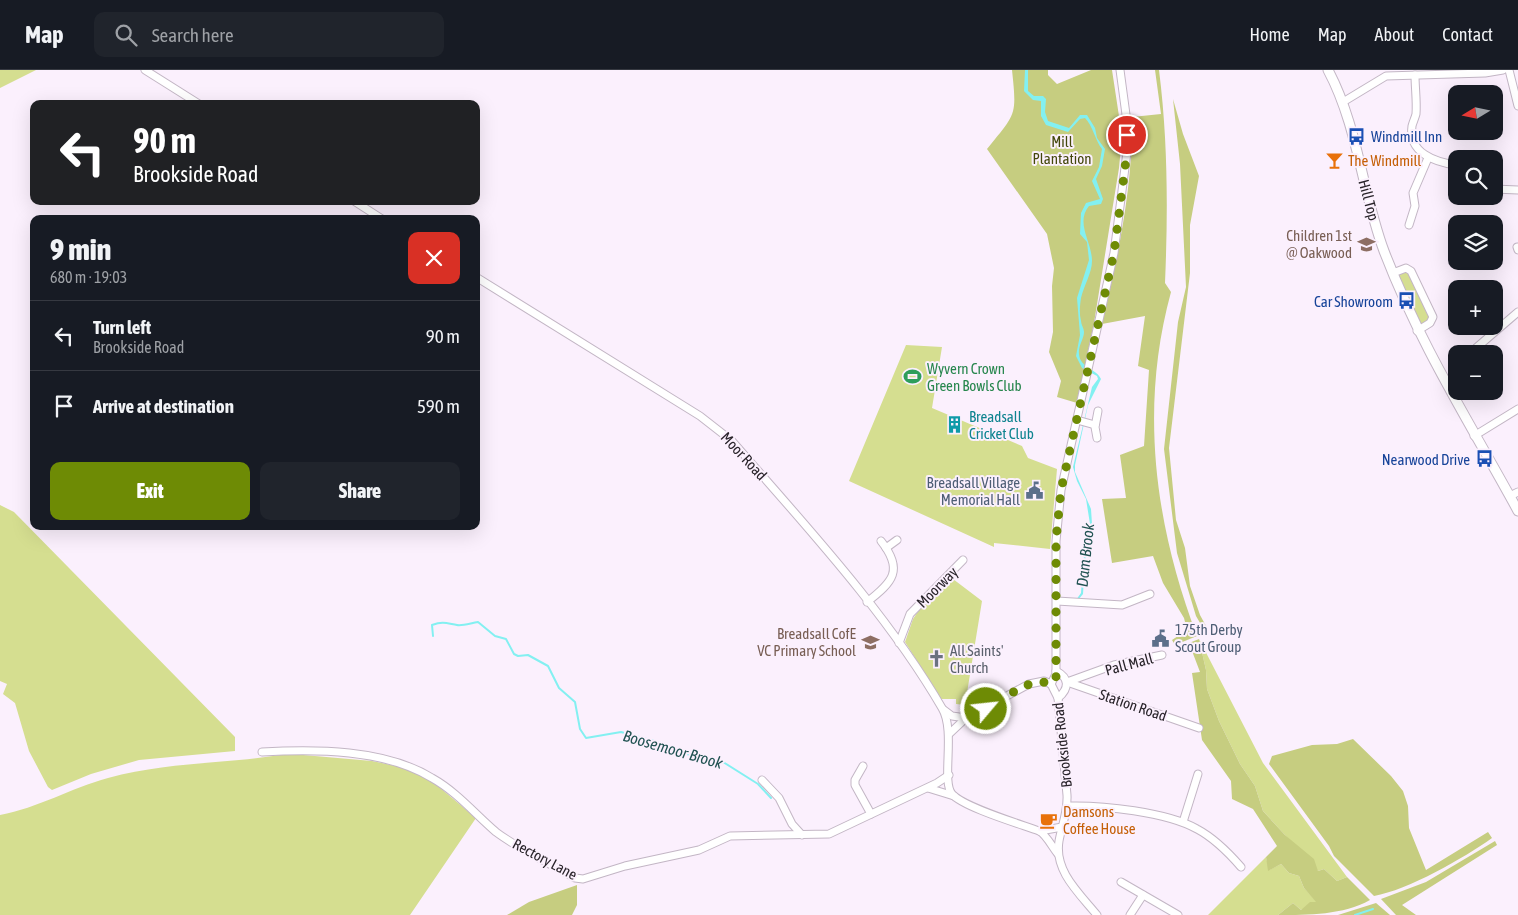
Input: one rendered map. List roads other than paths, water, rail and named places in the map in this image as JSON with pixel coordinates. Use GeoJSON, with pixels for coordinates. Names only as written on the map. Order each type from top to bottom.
{"type":"FeatureCollection","features":[{"type":"Feature","properties":{"kind":"main road","name":"Hill Top"},"geometry":{"type":"LineString","coordinates":[[1328,70],[1343,102],[1376,226],[1417,331],[1474,436],[1514,494],[1518,511]]}},
{"type":"Feature","properties":{"kind":"street"},"geometry":{"type":"LineString","coordinates":[[145,70],[193,100]]}},
{"type":"Feature","properties":{"kind":"street","name":"Brookside Road"},"geometry":{"type":"LineString","coordinates":[[1058,854],[1068,806],[1058,698],[1051,684],[1056,671],[1058,518],[1066,466],[1085,422],[1090,361],[1114,253],[1127,152],[1127,122],[1120,70]]}},
{"type":"Feature","properties":{"kind":"street"},"geometry":{"type":"LineString","coordinates":[[1343,102],[1358,95],[1383,77],[1419,73],[1485,73],[1503,70]]}},
{"type":"Feature","properties":{"kind":"street"},"geometry":{"type":"LineString","coordinates":[[1509,70],[1518,106]]}},
{"type":"Feature","properties":{"kind":"street"},"geometry":{"type":"LineString","coordinates":[[1419,73],[1416,116],[1412,125],[1412,136],[1417,148],[1428,158],[1448,164]]}},
{"type":"Feature","properties":{"kind":"street"},"geometry":{"type":"LineString","coordinates":[[1409,225],[1414,206],[1412,193],[1428,158]]}},
{"type":"Feature","properties":{"kind":"street"},"geometry":{"type":"LineString","coordinates":[[1503,189],[1518,190]]}},
{"type":"Feature","properties":{"kind":"street"},"geometry":{"type":"LineString","coordinates":[[360,205],[376,215]]}},
{"type":"Feature","properties":{"kind":"street"},"geometry":{"type":"LineString","coordinates":[[1393,273],[1406,268],[1411,271],[1433,317],[1430,323],[1417,331]]}},
{"type":"Feature","properties":{"kind":"street","name":"Moor Road"},"geometry":{"type":"LineString","coordinates":[[480,279],[718,428],[732,441],[900,643],[944,710],[949,734],[949,775]]}},
{"type":"Feature","properties":{"kind":"street"},"geometry":{"type":"LineString","coordinates":[[1480,345],[1518,312]]}},
{"type":"Feature","properties":{"kind":"street"},"geometry":{"type":"LineString","coordinates":[[1474,436],[1518,409]]}},
{"type":"Feature","properties":{"kind":"street","name":"Brookside Road"},"geometry":{"type":"LineString","coordinates":[[1085,422],[1098,410]]}},
{"type":"Feature","properties":{"kind":"street","name":"Brookside Road"},"geometry":{"type":"LineString","coordinates":[[1085,422],[1097,438]]}},
{"type":"Feature","properties":{"kind":"street"},"geometry":{"type":"LineString","coordinates":[[886,548],[897,540]]}},
{"type":"Feature","properties":{"kind":"street"},"geometry":{"type":"LineString","coordinates":[[867,602],[888,585],[892,578],[894,564],[881,541]]}},
{"type":"Feature","properties":{"kind":"street","name":"Moorway"},"geometry":{"type":"LineString","coordinates":[[900,643],[910,614],[963,560]]}},
{"type":"Feature","properties":{"kind":"street"},"geometry":{"type":"LineString","coordinates":[[1057,601],[1122,606],[1150,594]]}},
{"type":"Feature","properties":{"kind":"street","name":"Pall Mall"},"geometry":{"type":"LineString","coordinates":[[1067,682],[1114,665],[1162,655]]}},
{"type":"Feature","properties":{"kind":"street","name":"Station Road"},"geometry":{"type":"LineString","coordinates":[[1056,671],[1064,676],[1067,682],[1199,728]]}},
{"type":"Feature","properties":{"kind":"street"},"geometry":{"type":"LineString","coordinates":[[949,734],[966,718],[1029,684],[1044,681],[1051,684]]}},
{"type":"Feature","properties":{"kind":"street"},"geometry":{"type":"LineString","coordinates":[[1058,698],[1066,690],[1067,682]]}},
{"type":"Feature","properties":{"kind":"street"},"geometry":{"type":"LineString","coordinates":[[944,710],[952,716],[966,718]]}},
{"type":"Feature","properties":{"kind":"street","name":"Rectory Lane"},"geometry":{"type":"LineString","coordinates":[[262,752],[324,751],[361,756],[410,767],[446,787],[497,832],[533,855],[575,878],[583,879],[625,866],[698,850],[730,836],[829,834],[928,788],[949,775]]}},
{"type":"Feature","properties":{"kind":"street"},"geometry":{"type":"LineString","coordinates":[[863,766],[855,784],[871,814]]}},
{"type":"Feature","properties":{"kind":"street"},"geometry":{"type":"LineString","coordinates":[[1183,822],[1195,790],[1198,774]]}},
{"type":"Feature","properties":{"kind":"street"},"geometry":{"type":"LineString","coordinates":[[949,775],[950,790],[955,796]]}},
{"type":"Feature","properties":{"kind":"street"},"geometry":{"type":"LineString","coordinates":[[762,780],[779,798],[789,818],[802,835]]}},
{"type":"Feature","properties":{"kind":"street"},"geometry":{"type":"LineString","coordinates":[[928,788],[955,796],[1028,828],[1040,831],[1062,831]]}},
{"type":"Feature","properties":{"kind":"street"},"geometry":{"type":"LineString","coordinates":[[1195,790],[1203,792]]}},
{"type":"Feature","properties":{"kind":"street"},"geometry":{"type":"LineString","coordinates":[[1068,806],[1096,806],[1183,822],[1206,834],[1241,867]]}},
{"type":"Feature","properties":{"kind":"street"},"geometry":{"type":"LineString","coordinates":[[782,836],[788,827],[789,818]]}},
{"type":"Feature","properties":{"kind":"street"},"geometry":{"type":"LineString","coordinates":[[1040,831],[1058,854],[1066,875],[1097,915]]}},
{"type":"Feature","properties":{"kind":"street"},"geometry":{"type":"LineString","coordinates":[[1230,855],[1237,849]]}},
{"type":"Feature","properties":{"kind":"street"},"geometry":{"type":"LineString","coordinates":[[1121,882],[1178,915]]}},
{"type":"Feature","properties":{"kind":"street"},"geometry":{"type":"LineString","coordinates":[[1130,915],[1143,895]]}},
{"type":"Feature","properties":{"kind":"water","name":"Dam Brook"},"geometry":{"type":"Polygon","coordinates":[[[1025,70],[1028,70],[1028,91],[1034,96],[1043,96],[1046,99],[1045,112],[1048,121],[1069,128],[1080,115],[1087,115],[1095,128],[1097,138],[1105,149],[1102,166],[1096,179],[1103,199],[1101,204],[1089,206],[1085,212],[1084,219],[1085,233],[1092,261],[1091,270],[1081,298],[1080,315],[1084,332],[1079,354],[1082,362],[1096,372],[1101,379],[1088,405],[1075,465],[1075,472],[1091,509],[1092,524],[1085,562],[1083,594],[1078,600],[1076,600],[1081,593],[1083,562],[1090,524],[1086,499],[1077,481],[1073,467],[1092,387],[1098,379],[1097,376],[1082,368],[1076,356],[1080,335],[1077,298],[1089,260],[1087,242],[1080,234],[1081,213],[1086,203],[1100,199],[1092,181],[1099,167],[1102,149],[1085,118],[1080,119],[1068,132],[1046,125],[1041,116],[1041,101],[1033,100],[1024,91],[1025,70]]]}},
{"type":"Feature","properties":{"kind":"waterway","name":"Boosemoor Brook"},"geometry":{"type":"LineString","coordinates":[[433,636],[432,625],[444,623],[464,625],[478,622],[495,636],[506,639],[514,654],[518,656],[528,655],[548,666],[559,688],[575,702],[580,729],[586,738],[621,732],[665,744],[682,753],[723,762],[758,784],[771,798]]}},
{"type":"Feature","properties":{"kind":"waterway"},"geometry":{"type":"LineString","coordinates":[[1355,915],[1373,909]]}},
{"type":"Feature","properties":{"kind":"place","name":"Windmill Inn"},"geometry":{"type":"Point","coordinates":[1357,136]}},
{"type":"Feature","properties":{"kind":"place","name":"The Windmill"},"geometry":{"type":"Point","coordinates":[1334,160]}},
{"type":"Feature","properties":{"kind":"place","name":"Children 1st @ Oakwood"},"geometry":{"type":"Point","coordinates":[1366,244]}},
{"type":"Feature","properties":{"kind":"place","name":"Car Showroom"},"geometry":{"type":"Point","coordinates":[1407,301]}},
{"type":"Feature","properties":{"kind":"place","name":"Wyvern Crown Green Bowls Club"},"geometry":{"type":"Point","coordinates":[913,377]}},
{"type":"Feature","properties":{"kind":"place","name":"Breadsall Cricket Club"},"geometry":{"type":"Point","coordinates":[955,425]}},
{"type":"Feature","properties":{"kind":"place","name":"Nearwood Drive"},"geometry":{"type":"Point","coordinates":[1484,459]}},
{"type":"Feature","properties":{"kind":"place","name":"Breadsall Village Memorial Hall"},"geometry":{"type":"Point","coordinates":[1034,491]}},
{"type":"Feature","properties":{"kind":"place","name":"175th Derby Scout Group"},"geometry":{"type":"Point","coordinates":[1161,638]}},
{"type":"Feature","properties":{"kind":"place","name":"Breadsall CofE VC Primary School"},"geometry":{"type":"Point","coordinates":[870,642]}},
{"type":"Feature","properties":{"kind":"place","name":"All Saints' Church"},"geometry":{"type":"Point","coordinates":[936,659]}},
{"type":"Feature","properties":{"kind":"place","name":"Damsons Coffee House"},"geometry":{"type":"Point","coordinates":[1049,820]}},
{"type":"Feature","properties":{"kind":"park label","name":"Mill Plantation"},"geometry":{"type":"Point","coordinates":[1062,150]}}]}
